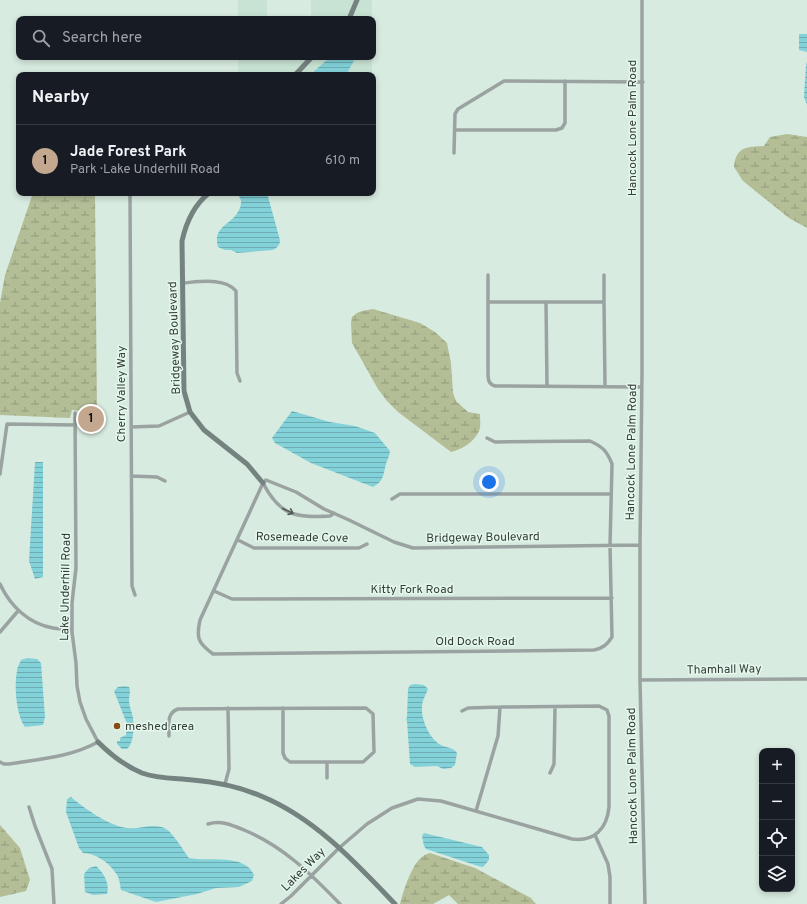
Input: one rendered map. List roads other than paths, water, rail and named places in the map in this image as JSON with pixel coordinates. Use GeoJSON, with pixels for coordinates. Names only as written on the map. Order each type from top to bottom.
{"type":"FeatureCollection","features":[{"type":"Feature","properties":{"kind":"street"},"geometry":{"type":"LineString","coordinates":[[349,16],[357,0]]}},
{"type":"Feature","properties":{"kind":"street","name":"Hancock Lone Palm Road"},"geometry":{"type":"LineString","coordinates":[[642,0],[643,82],[640,680],[645,904]]}},
{"type":"Feature","properties":{"kind":"street"},"geometry":{"type":"LineString","coordinates":[[298,72],[309,60]]}},
{"type":"Feature","properties":{"kind":"street"},"geometry":{"type":"LineString","coordinates":[[454,153],[455,114],[458,109],[504,81],[643,82]]}},
{"type":"Feature","properties":{"kind":"street"},"geometry":{"type":"LineString","coordinates":[[455,130],[556,130],[562,128],[564,123],[565,81]]}},
{"type":"Feature","properties":{"kind":"street","name":"Cherry Valley Way"},"geometry":{"type":"LineString","coordinates":[[130,196],[132,586],[135,595]]}},
{"type":"Feature","properties":{"kind":"street","name":"Bridgeway Boulevard"},"geometry":{"type":"LineString","coordinates":[[205,196],[192,213],[182,241],[183,379],[184,391],[190,412],[204,430],[246,464],[263,483],[274,501],[287,511],[298,516],[312,517],[330,516],[334,513]]}},
{"type":"Feature","properties":{"kind":"street"},"geometry":{"type":"LineString","coordinates":[[488,275],[488,382],[491,385],[642,387]]}},
{"type":"Feature","properties":{"kind":"street"},"geometry":{"type":"LineString","coordinates":[[604,276],[605,386]]}},
{"type":"Feature","properties":{"kind":"street"},"geometry":{"type":"LineString","coordinates":[[182,282],[222,282],[233,287],[236,292],[237,373],[240,381]]}},
{"type":"Feature","properties":{"kind":"street"},"geometry":{"type":"LineString","coordinates":[[488,302],[604,302]]}},
{"type":"Feature","properties":{"kind":"street"},"geometry":{"type":"LineString","coordinates":[[546,302],[547,386]]}},
{"type":"Feature","properties":{"kind":"street"},"geometry":{"type":"LineString","coordinates":[[131,427],[159,426],[190,412]]}},
{"type":"Feature","properties":{"kind":"street","name":"Lake Underhill Road"},"geometry":{"type":"LineString","coordinates":[[75,414],[76,568],[72,603],[72,629],[76,663],[77,690],[86,719],[98,742],[123,763],[147,774],[166,778],[225,784],[260,795],[285,807],[310,824],[339,848],[395,904]]}},
{"type":"Feature","properties":{"kind":"street"},"geometry":{"type":"LineString","coordinates":[[0,474],[7,424],[75,425]]}},
{"type":"Feature","properties":{"kind":"street","name":"Old Dock Road"},"geometry":{"type":"LineString","coordinates":[[263,483],[200,620],[197,632],[198,639],[205,648],[213,654],[594,650],[608,644],[612,637],[610,546],[612,464],[608,453],[600,446],[590,441],[495,442],[487,438]]}},
{"type":"Feature","properties":{"kind":"street"},"geometry":{"type":"LineString","coordinates":[[131,476],[157,477],[165,480]]}},
{"type":"Feature","properties":{"kind":"street","name":"Bridgeway Boulevard"},"geometry":{"type":"LineString","coordinates":[[263,483],[266,480],[290,489],[324,509],[394,542],[413,548],[640,545]]}},
{"type":"Feature","properties":{"kind":"street"},"geometry":{"type":"LineString","coordinates":[[392,499],[400,494],[611,494]]}},
{"type":"Feature","properties":{"kind":"street","name":"Rosemeade Cove"},"geometry":{"type":"LineString","coordinates":[[238,540],[254,548],[359,548],[367,544]]}},
{"type":"Feature","properties":{"kind":"street"},"geometry":{"type":"LineString","coordinates":[[0,584],[6,596],[18,611],[36,622],[53,628],[72,629]]}},
{"type":"Feature","properties":{"kind":"street","name":"Kitty Fork Road"},"geometry":{"type":"LineString","coordinates":[[214,591],[232,599],[612,598]]}},
{"type":"Feature","properties":{"kind":"street"},"geometry":{"type":"LineString","coordinates":[[0,632],[18,611]]}},
{"type":"Feature","properties":{"kind":"street","name":"Thamhall Way"},"geometry":{"type":"LineString","coordinates":[[640,680],[807,679]]}},
{"type":"Feature","properties":{"kind":"street"},"geometry":{"type":"LineString","coordinates":[[462,711],[468,708],[599,706],[607,710],[609,716],[608,818],[603,828],[595,835],[608,864],[610,877],[610,904]]}},
{"type":"Feature","properties":{"kind":"street"},"geometry":{"type":"LineString","coordinates":[[476,811],[498,736],[500,707]]}},
{"type":"Feature","properties":{"kind":"street"},"geometry":{"type":"LineString","coordinates":[[550,773],[554,764],[555,707]]}},
{"type":"Feature","properties":{"kind":"street"},"geometry":{"type":"LineString","coordinates":[[225,784],[229,769],[228,708]]}},
{"type":"Feature","properties":{"kind":"street"},"geometry":{"type":"LineString","coordinates":[[169,736],[169,716],[175,709],[228,708],[283,708],[366,708],[373,714],[374,752],[363,762],[290,762],[285,758],[283,752],[283,708]]}},
{"type":"Feature","properties":{"kind":"street"},"geometry":{"type":"LineString","coordinates":[[0,762],[9,764],[70,754],[98,742]]}},
{"type":"Feature","properties":{"kind":"street"},"geometry":{"type":"LineString","coordinates":[[327,762],[327,778]]}},
{"type":"Feature","properties":{"kind":"street","name":"Lakes Way"},"geometry":{"type":"LineString","coordinates":[[281,904],[339,848],[367,824],[392,808],[418,799],[441,801],[572,839],[581,840],[595,835]]}},
{"type":"Feature","properties":{"kind":"street"},"geometry":{"type":"LineString","coordinates":[[29,807],[52,869],[54,904]]}},
{"type":"Feature","properties":{"kind":"street"},"geometry":{"type":"LineString","coordinates":[[208,824],[221,822],[252,833],[288,854],[312,875],[340,904]]}},
{"type":"Feature","properties":{"kind":"water"},"geometry":{"type":"Polygon","coordinates":[[[799,34],[807,34],[807,52],[799,50],[799,34]]]}},
{"type":"Feature","properties":{"kind":"water"},"geometry":{"type":"Polygon","coordinates":[[[327,60],[354,60],[348,72],[313,72],[327,60]]]}},
{"type":"Feature","properties":{"kind":"water"},"geometry":{"type":"Polygon","coordinates":[[[807,62],[807,105],[804,97],[807,62]]]}},
{"type":"Feature","properties":{"kind":"water"},"geometry":{"type":"Polygon","coordinates":[[[239,196],[268,196],[280,240],[279,245],[275,249],[237,253],[218,247],[218,234],[220,230],[236,215],[241,205],[241,200],[239,196]]]}},
{"type":"Feature","properties":{"kind":"water"},"geometry":{"type":"Polygon","coordinates":[[[292,411],[330,422],[355,426],[375,433],[390,451],[382,477],[377,485],[373,487],[311,463],[275,443],[272,438],[292,411]]]}},
{"type":"Feature","properties":{"kind":"water"},"geometry":{"type":"Polygon","coordinates":[[[35,462],[43,462],[43,577],[35,579],[29,561],[35,462]]]}},
{"type":"Feature","properties":{"kind":"water"},"geometry":{"type":"Polygon","coordinates":[[[27,658],[37,659],[41,663],[45,717],[43,725],[25,727],[22,722],[16,700],[16,677],[21,660],[27,658]]]}},
{"type":"Feature","properties":{"kind":"water"},"geometry":{"type":"Polygon","coordinates":[[[410,685],[424,685],[428,689],[423,702],[422,712],[424,723],[429,734],[441,745],[452,749],[457,753],[455,765],[451,768],[443,769],[437,766],[415,767],[410,764],[406,720],[408,689],[410,685]]]}},
{"type":"Feature","properties":{"kind":"water"},"geometry":{"type":"Polygon","coordinates":[[[118,687],[129,687],[130,689],[129,702],[133,718],[133,730],[131,743],[127,749],[122,749],[117,744],[117,741],[120,741],[120,738],[126,735],[127,724],[114,691],[118,687]]]}},
{"type":"Feature","properties":{"kind":"water"},"geometry":{"type":"Polygon","coordinates":[[[71,797],[97,816],[120,827],[132,828],[157,826],[166,829],[175,838],[189,858],[234,861],[243,864],[249,868],[254,875],[252,881],[239,887],[216,888],[197,894],[156,902],[121,890],[119,880],[109,865],[97,856],[83,853],[79,848],[66,812],[67,799],[71,797]]]}},
{"type":"Feature","properties":{"kind":"water"},"geometry":{"type":"Polygon","coordinates":[[[424,833],[482,847],[489,855],[489,860],[483,867],[426,849],[422,836],[424,833]]]}},
{"type":"Feature","properties":{"kind":"water"},"geometry":{"type":"Polygon","coordinates":[[[96,866],[106,879],[108,886],[107,894],[93,895],[85,892],[84,874],[89,868],[96,866]]]}},
{"type":"Feature","properties":{"kind":"place","name":"Jade Forest Park"},"geometry":{"type":"Point","coordinates":[91,419]}},
{"type":"Feature","properties":{"kind":"place","name":"meshed area"},"geometry":{"type":"Point","coordinates":[117,726]}}]}
